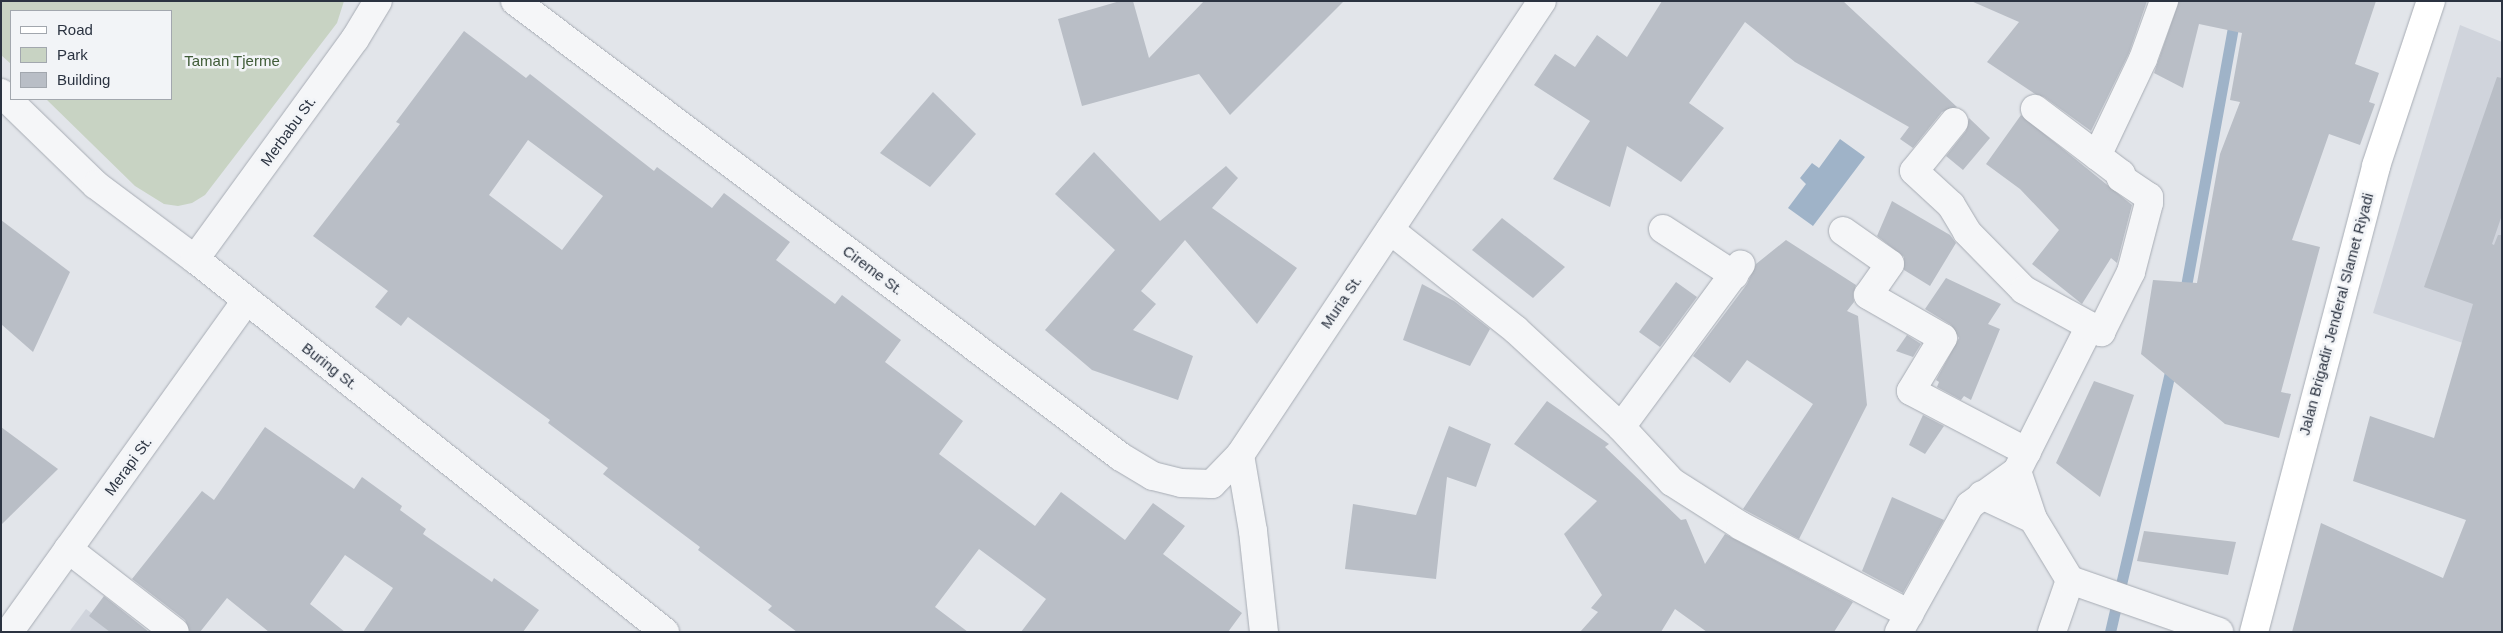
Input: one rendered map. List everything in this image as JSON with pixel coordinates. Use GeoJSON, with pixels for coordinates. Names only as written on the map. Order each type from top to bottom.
{"type":"FeatureCollection","features":[{"type":"Feature","properties":{"kind":"main road","name":"Jalan Brigadir Jenderal Slamet Riyadi"},"geometry":{"type":"LineString","coordinates":[[2254,632],[2376,166],[2431,1]]}},
{"type":"Feature","properties":{"kind":"street","name":"Merbabu St."},"geometry":{"type":"LineString","coordinates":[[195,259],[355,40],[378,1]]}},
{"type":"Feature","properties":{"kind":"street","name":"Cireme St."},"geometry":{"type":"LineString","coordinates":[[515,1],[1121,457],[1153,476],[1181,483],[1212,484],[1240,455]]}},
{"type":"Feature","properties":{"kind":"street","name":"Muria St."},"geometry":{"type":"LineString","coordinates":[[1240,455],[1542,1]]}},
{"type":"Feature","properties":{"kind":"street"},"geometry":{"type":"LineString","coordinates":[[2097,156],[2143,59],[2164,1]]}},
{"type":"Feature","properties":{"kind":"street","name":"Buring St."},"geometry":{"type":"LineString","coordinates":[[1,92],[96,185],[195,259],[665,632]]}},
{"type":"Feature","properties":{"kind":"street"},"geometry":{"type":"LineString","coordinates":[[1954,122],[1914,171],[1951,205],[1967,232],[2024,290],[2101,332],[2131,272],[2149,197],[2035,109]]}},
{"type":"Feature","properties":{"kind":"street"},"geometry":{"type":"LineString","coordinates":[[1621,427],[1737,270],[1663,228]]}},
{"type":"Feature","properties":{"kind":"street"},"geometry":{"type":"LineString","coordinates":[[1390,230],[1516,330],[1621,427],[1672,482],[1741,526],[1904,623],[1970,504],[2022,462],[2090,326]]}},
{"type":"Feature","properties":{"kind":"street"},"geometry":{"type":"LineString","coordinates":[[1843,231],[1890,264],[1868,295],[1943,338],[1911,391],[2022,462],[2033,519],[2070,580],[2116,594],[2220,632]]}},
{"type":"Feature","properties":{"kind":"street","name":"Merapi St."},"geometry":{"type":"LineString","coordinates":[[9,632],[247,300]]}},
{"type":"Feature","properties":{"kind":"street"},"geometry":{"type":"LineString","coordinates":[[1240,455],[1253,531],[1264,632]]}},
{"type":"Feature","properties":{"kind":"street"},"geometry":{"type":"LineString","coordinates":[[1982,495],[2033,519]]}},
{"type":"Feature","properties":{"kind":"street"},"geometry":{"type":"LineString","coordinates":[[68,549],[176,632]]}},
{"type":"Feature","properties":{"kind":"street"},"geometry":{"type":"LineString","coordinates":[[2052,632],[2070,580]]}},
{"type":"Feature","properties":{"kind":"shaded area"},"geometry":{"type":"Polygon","coordinates":[[[2460,25],[2502,42],[2502,356],[2373,313],[2460,25]]]}},
{"type":"Feature","properties":{"kind":"shaded area"},"geometry":{"type":"Polygon","coordinates":[[[86,609],[117,632],[69,632],[86,609]]]}},
{"type":"Feature","properties":{"kind":"green space","name":"Taman Tjerme"},"geometry":{"type":"Polygon","coordinates":[[[1,1],[344,1],[337,23],[205,195],[192,203],[178,206],[164,204],[135,186],[47,100],[172,100],[172,10],[10,10],[10,63],[1,55],[1,1]]]}},
{"type":"Feature","properties":{"kind":"water"},"geometry":{"type":"Polygon","coordinates":[[[1840,139],[1865,157],[1813,226],[1788,208],[1806,184],[1800,178],[1812,163],[1819,168],[1840,139]]]}},
{"type":"Feature","properties":{"kind":"building"},"geometry":{"type":"Polygon","coordinates":[[[1120,1],[1133,1],[1149,58],[1204,1],[1344,1],[1230,115],[1199,74],[1082,106],[1058,19],[1120,1]]]}},
{"type":"Feature","properties":{"kind":"building"},"geometry":{"type":"Polygon","coordinates":[[[1662,1],[1843,1],[1957,107],[1942,112],[1913,148],[1900,139],[1909,127],[1795,62],[1745,22],[1689,103],[1724,128],[1681,182],[1627,146],[1610,207],[1553,179],[1590,121],[1534,85],[1555,54],[1575,67],[1597,35],[1627,57],[1662,1]]]}},
{"type":"Feature","properties":{"kind":"building"},"geometry":{"type":"Polygon","coordinates":[[[1971,1],[2147,1],[2129,53],[2091,131],[2044,97],[2035,94],[1987,62],[2019,22],[1971,1]]]}},
{"type":"Feature","properties":{"kind":"building"},"geometry":{"type":"Polygon","coordinates":[[[2179,1],[2376,1],[2355,64],[2379,73],[2369,102],[2375,104],[2360,145],[2329,134],[2292,240],[2320,247],[2281,392],[2291,394],[2279,438],[2225,424],[2141,354],[2153,280],[2197,283],[2220,154],[2240,102],[2230,100],[2242,33],[2199,24],[2183,88],[2154,73],[2179,1]]]}},
{"type":"Feature","properties":{"kind":"building"},"geometry":{"type":"Polygon","coordinates":[[[464,31],[526,78],[530,74],[654,171],[657,167],[712,208],[724,193],[790,242],[776,260],[835,304],[842,295],[901,340],[885,362],[963,421],[939,454],[1035,526],[1061,492],[1125,540],[1153,503],[1185,526],[1163,554],[1242,613],[1228,632],[1021,632],[1046,599],[979,549],[935,607],[968,632],[797,632],[768,610],[772,606],[698,550],[700,547],[603,474],[608,468],[548,423],[550,420],[408,317],[401,326],[375,307],[388,291],[313,236],[400,124],[396,122],[464,31]],[[528,140],[489,195],[562,250],[603,196],[528,140]]]}},
{"type":"Feature","properties":{"kind":"building"},"geometry":{"type":"Polygon","coordinates":[[[2497,77],[2502,78],[2502,215],[2492,244],[2494,245],[2498,235],[2502,235],[2502,632],[2292,632],[2321,523],[2443,578],[2466,520],[2353,481],[2370,416],[2434,438],[2473,304],[2424,287],[2497,77]]]}},
{"type":"Feature","properties":{"kind":"building"},"geometry":{"type":"Polygon","coordinates":[[[933,92],[976,134],[930,187],[880,153],[933,92]]]}},
{"type":"Feature","properties":{"kind":"building"},"geometry":{"type":"Polygon","coordinates":[[[2021,115],[2132,205],[2117,263],[2111,258],[2082,304],[2032,264],[2059,230],[2020,189],[1986,164],[2021,115]]]}},
{"type":"Feature","properties":{"kind":"building"},"geometry":{"type":"Polygon","coordinates":[[[1969,118],[1990,138],[1963,170],[1946,156],[1966,131],[1969,118]]]}},
{"type":"Feature","properties":{"kind":"building"},"geometry":{"type":"Polygon","coordinates":[[[1094,152],[1160,221],[1226,166],[1238,178],[1212,208],[1297,268],[1257,324],[1185,240],[1141,291],[1156,304],[1133,330],[1193,356],[1178,400],[1092,370],[1045,330],[1115,250],[1055,194],[1094,152]]]}},
{"type":"Feature","properties":{"kind":"building"},"geometry":{"type":"Polygon","coordinates":[[[1892,201],[1950,235],[1956,243],[1930,286],[1904,270],[1904,257],[1877,236],[1892,201]]]}},
{"type":"Feature","properties":{"kind":"building"},"geometry":{"type":"Polygon","coordinates":[[[1502,218],[1565,267],[1533,298],[1472,250],[1502,218]]]}},
{"type":"Feature","properties":{"kind":"building"},"geometry":{"type":"Polygon","coordinates":[[[1,220],[70,272],[33,352],[1,324],[1,220]]]}},
{"type":"Feature","properties":{"kind":"building"},"geometry":{"type":"Polygon","coordinates":[[[1786,240],[1856,285],[1853,294],[1854,302],[1847,311],[1858,316],[1867,405],[1799,539],[1743,509],[1813,404],[1747,360],[1730,383],[1693,356],[1747,284],[1756,264],[1786,240]]]}},
{"type":"Feature","properties":{"kind":"building"},"geometry":{"type":"Polygon","coordinates":[[[1946,278],[2001,304],[1988,324],[2000,329],[1971,400],[1964,396],[1961,400],[1937,387],[1939,382],[1936,380],[1959,338],[1951,325],[1925,309],[1946,278]]]}},
{"type":"Feature","properties":{"kind":"building"},"geometry":{"type":"Polygon","coordinates":[[[1676,282],[1697,297],[1660,347],[1639,332],[1676,282]]]}},
{"type":"Feature","properties":{"kind":"building"},"geometry":{"type":"Polygon","coordinates":[[[1422,284],[1454,301],[1490,329],[1470,366],[1403,340],[1422,284]]]}},
{"type":"Feature","properties":{"kind":"building"},"geometry":{"type":"Polygon","coordinates":[[[1907,335],[1921,344],[1913,357],[1896,351],[1907,335]]]}},
{"type":"Feature","properties":{"kind":"building"},"geometry":{"type":"Polygon","coordinates":[[[2094,381],[2134,395],[2100,497],[2056,463],[2094,381]]]}},
{"type":"Feature","properties":{"kind":"building"},"geometry":{"type":"Polygon","coordinates":[[[1547,401],[1609,444],[1605,447],[1681,520],[1686,519],[1705,564],[1725,534],[1853,602],[1834,632],[1707,632],[1675,609],[1661,632],[1580,632],[1598,612],[1591,608],[1602,595],[1564,534],[1597,501],[1514,444],[1547,401]]]}},
{"type":"Feature","properties":{"kind":"building"},"geometry":{"type":"Polygon","coordinates":[[[1923,415],[1944,426],[1925,454],[1909,445],[1923,415]]]}},
{"type":"Feature","properties":{"kind":"building"},"geometry":{"type":"Polygon","coordinates":[[[1449,426],[1491,444],[1476,487],[1447,477],[1436,579],[1345,569],[1353,504],[1416,515],[1449,426]]]}},
{"type":"Feature","properties":{"kind":"building"},"geometry":{"type":"Polygon","coordinates":[[[1,427],[58,469],[1,525],[1,427]]]}},
{"type":"Feature","properties":{"kind":"building"},"geometry":{"type":"Polygon","coordinates":[[[265,427],[354,489],[362,477],[402,506],[400,510],[426,529],[423,534],[492,582],[494,578],[539,610],[523,632],[363,632],[393,588],[345,555],[310,604],[345,632],[269,632],[227,598],[200,632],[190,632],[185,620],[132,579],[202,491],[214,500],[265,427]]]}},
{"type":"Feature","properties":{"kind":"building"},"geometry":{"type":"Polygon","coordinates":[[[1892,497],[1944,520],[1903,593],[1862,571],[1892,497]]]}},
{"type":"Feature","properties":{"kind":"building"},"geometry":{"type":"Polygon","coordinates":[[[2144,531],[2236,542],[2228,575],[2137,561],[2144,531]]]}},
{"type":"Feature","properties":{"kind":"building"},"geometry":{"type":"Polygon","coordinates":[[[104,596],[149,632],[110,632],[89,616],[104,596]]]}},
{"type":"Feature","properties":{"kind":"waterway"},"geometry":{"type":"LineString","coordinates":[[2184,297],[2235,17]]}},
{"type":"Feature","properties":{"kind":"waterway"},"geometry":{"type":"LineString","coordinates":[[2110,632],[2172,364]]}}]}
